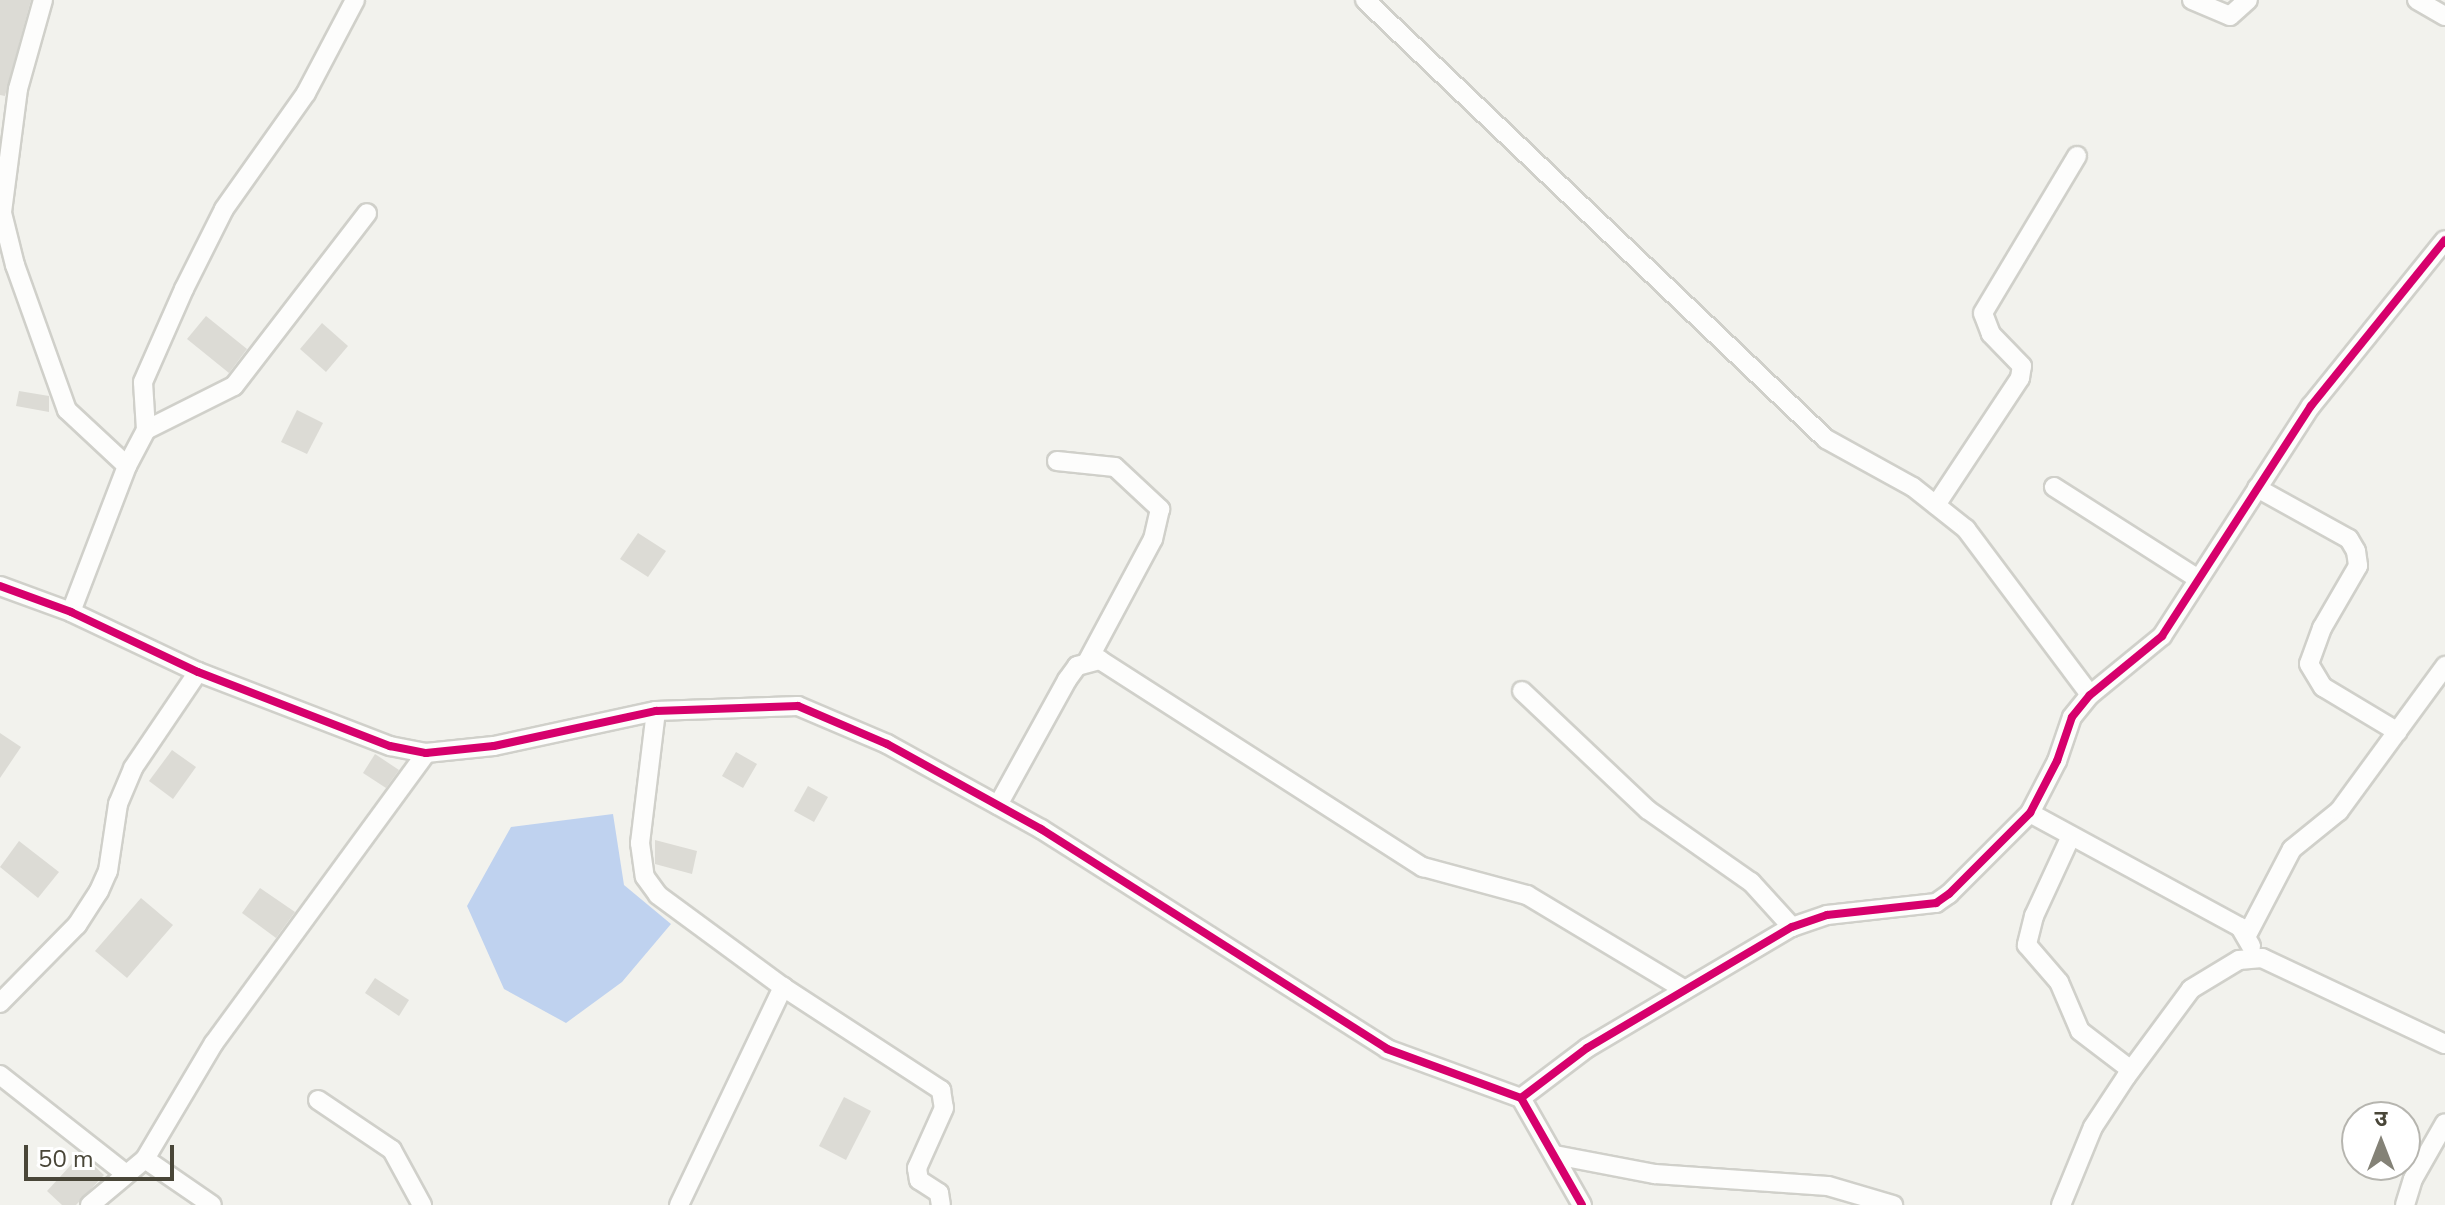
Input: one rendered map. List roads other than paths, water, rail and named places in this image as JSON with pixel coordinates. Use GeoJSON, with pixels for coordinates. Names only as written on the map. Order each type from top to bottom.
{"type":"FeatureCollection","features":[{"type":"Feature","properties":{"kind":"street"},"geometry":{"type":"LineString","coordinates":[[43,0],[18,89],[2,213],[15,265],[67,410],[127,466]]}},
{"type":"Feature","properties":{"kind":"street"},"geometry":{"type":"LineString","coordinates":[[71,612],[127,466],[146,430],[143,382],[184,289],[224,209],[306,93],[355,0]]}},
{"type":"Feature","properties":{"kind":"street"},"geometry":{"type":"LineString","coordinates":[[1365,0],[1826,439],[1936,505],[1966,529],[2090,695]]}},
{"type":"Feature","properties":{"kind":"street"},"geometry":{"type":"LineString","coordinates":[[2192,0],[2230,16],[2248,0]]}},
{"type":"Feature","properties":{"kind":"street"},"geometry":{"type":"LineString","coordinates":[[2417,0],[2445,16]]}},
{"type":"Feature","properties":{"kind":"street"},"geometry":{"type":"LineString","coordinates":[[1936,505],[2020,378],[2022,366],[1991,334],[1983,313],[2077,156]]}},
{"type":"Feature","properties":{"kind":"street"},"geometry":{"type":"LineString","coordinates":[[146,430],[234,386],[367,213]]}},
{"type":"Feature","properties":{"kind":"street"},"geometry":{"type":"LineString","coordinates":[[1521,1098],[1587,1048],[1792,927],[1827,915],[1936,903],[2030,813],[2057,761],[2072,717],[2090,695],[2162,636],[2311,406],[2445,240]]}},
{"type":"Feature","properties":{"kind":"street"},"geometry":{"type":"LineString","coordinates":[[998,805],[1067,680],[1088,660],[1153,539],[1160,509],[1115,467],[1057,461]]}},
{"type":"Feature","properties":{"kind":"street"},"geometry":{"type":"LineString","coordinates":[[2054,487],[2197,578]]}},
{"type":"Feature","properties":{"kind":"street"},"geometry":{"type":"LineString","coordinates":[[2257,488],[2349,539],[2356,551],[2358,566],[2322,628],[2309,664],[2323,687],[2398,732]]}},
{"type":"Feature","properties":{"kind":"street"},"geometry":{"type":"LineString","coordinates":[[0,586],[71,612],[198,672],[390,746],[426,753],[494,746],[656,711],[737,704],[798,706],[887,744],[998,805],[1220,938],[1387,1049],[1521,1098],[1582,1205]]}},
{"type":"Feature","properties":{"kind":"street"},"geometry":{"type":"LineString","coordinates":[[1088,660],[1112,665],[1423,867],[1527,895],[1685,990]]}},
{"type":"Feature","properties":{"kind":"street"},"geometry":{"type":"LineString","coordinates":[[2252,959],[2247,935],[2292,849],[2339,811],[2445,666]]}},
{"type":"Feature","properties":{"kind":"street"},"geometry":{"type":"LineString","coordinates":[[0,1003],[77,925],[99,891],[108,871],[118,804],[133,768],[198,672]]}},
{"type":"Feature","properties":{"kind":"street"},"geometry":{"type":"LineString","coordinates":[[1522,691],[1648,810],[1751,882],[1792,927]]}},
{"type":"Feature","properties":{"kind":"street"},"geometry":{"type":"LineString","coordinates":[[656,711],[640,843],[645,877],[658,895],[783,987],[944,1094],[944,1108],[917,1168],[919,1180],[939,1193],[941,1205]]}},
{"type":"Feature","properties":{"kind":"street"},"geometry":{"type":"LineString","coordinates":[[90,1205],[145,1159],[214,1043],[426,753]]}},
{"type":"Feature","properties":{"kind":"street"},"geometry":{"type":"LineString","coordinates":[[2030,813],[2247,935]]}},
{"type":"Feature","properties":{"kind":"street"},"geometry":{"type":"LineString","coordinates":[[2071,836],[2034,916],[2027,945],[2059,982],[2080,1031],[2131,1070]]}},
{"type":"Feature","properties":{"kind":"street"},"geometry":{"type":"LineString","coordinates":[[2061,1205],[2093,1127],[2191,989],[2213,972],[2262,958],[2445,1044]]}},
{"type":"Feature","properties":{"kind":"street"},"geometry":{"type":"LineString","coordinates":[[679,1205],[783,987]]}},
{"type":"Feature","properties":{"kind":"street"},"geometry":{"type":"LineString","coordinates":[[0,1075],[126,1174]]}},
{"type":"Feature","properties":{"kind":"street"},"geometry":{"type":"LineString","coordinates":[[318,1100],[392,1150],[422,1205]]}},
{"type":"Feature","properties":{"kind":"street"},"geometry":{"type":"LineString","coordinates":[[2405,1205],[2413,1179],[2445,1123]]}},
{"type":"Feature","properties":{"kind":"street"},"geometry":{"type":"LineString","coordinates":[[1555,1155],[1655,1174],[1828,1186],[1893,1205]]}},
{"type":"Feature","properties":{"kind":"street"},"geometry":{"type":"LineString","coordinates":[[145,1159],[212,1205]]}},
{"type":"Feature","properties":{"kind":"water"},"geometry":{"type":"Polygon","coordinates":[[[613,814],[624,885],[671,924],[622,982],[566,1023],[504,989],[467,906],[511,827],[613,814]]]}}]}
